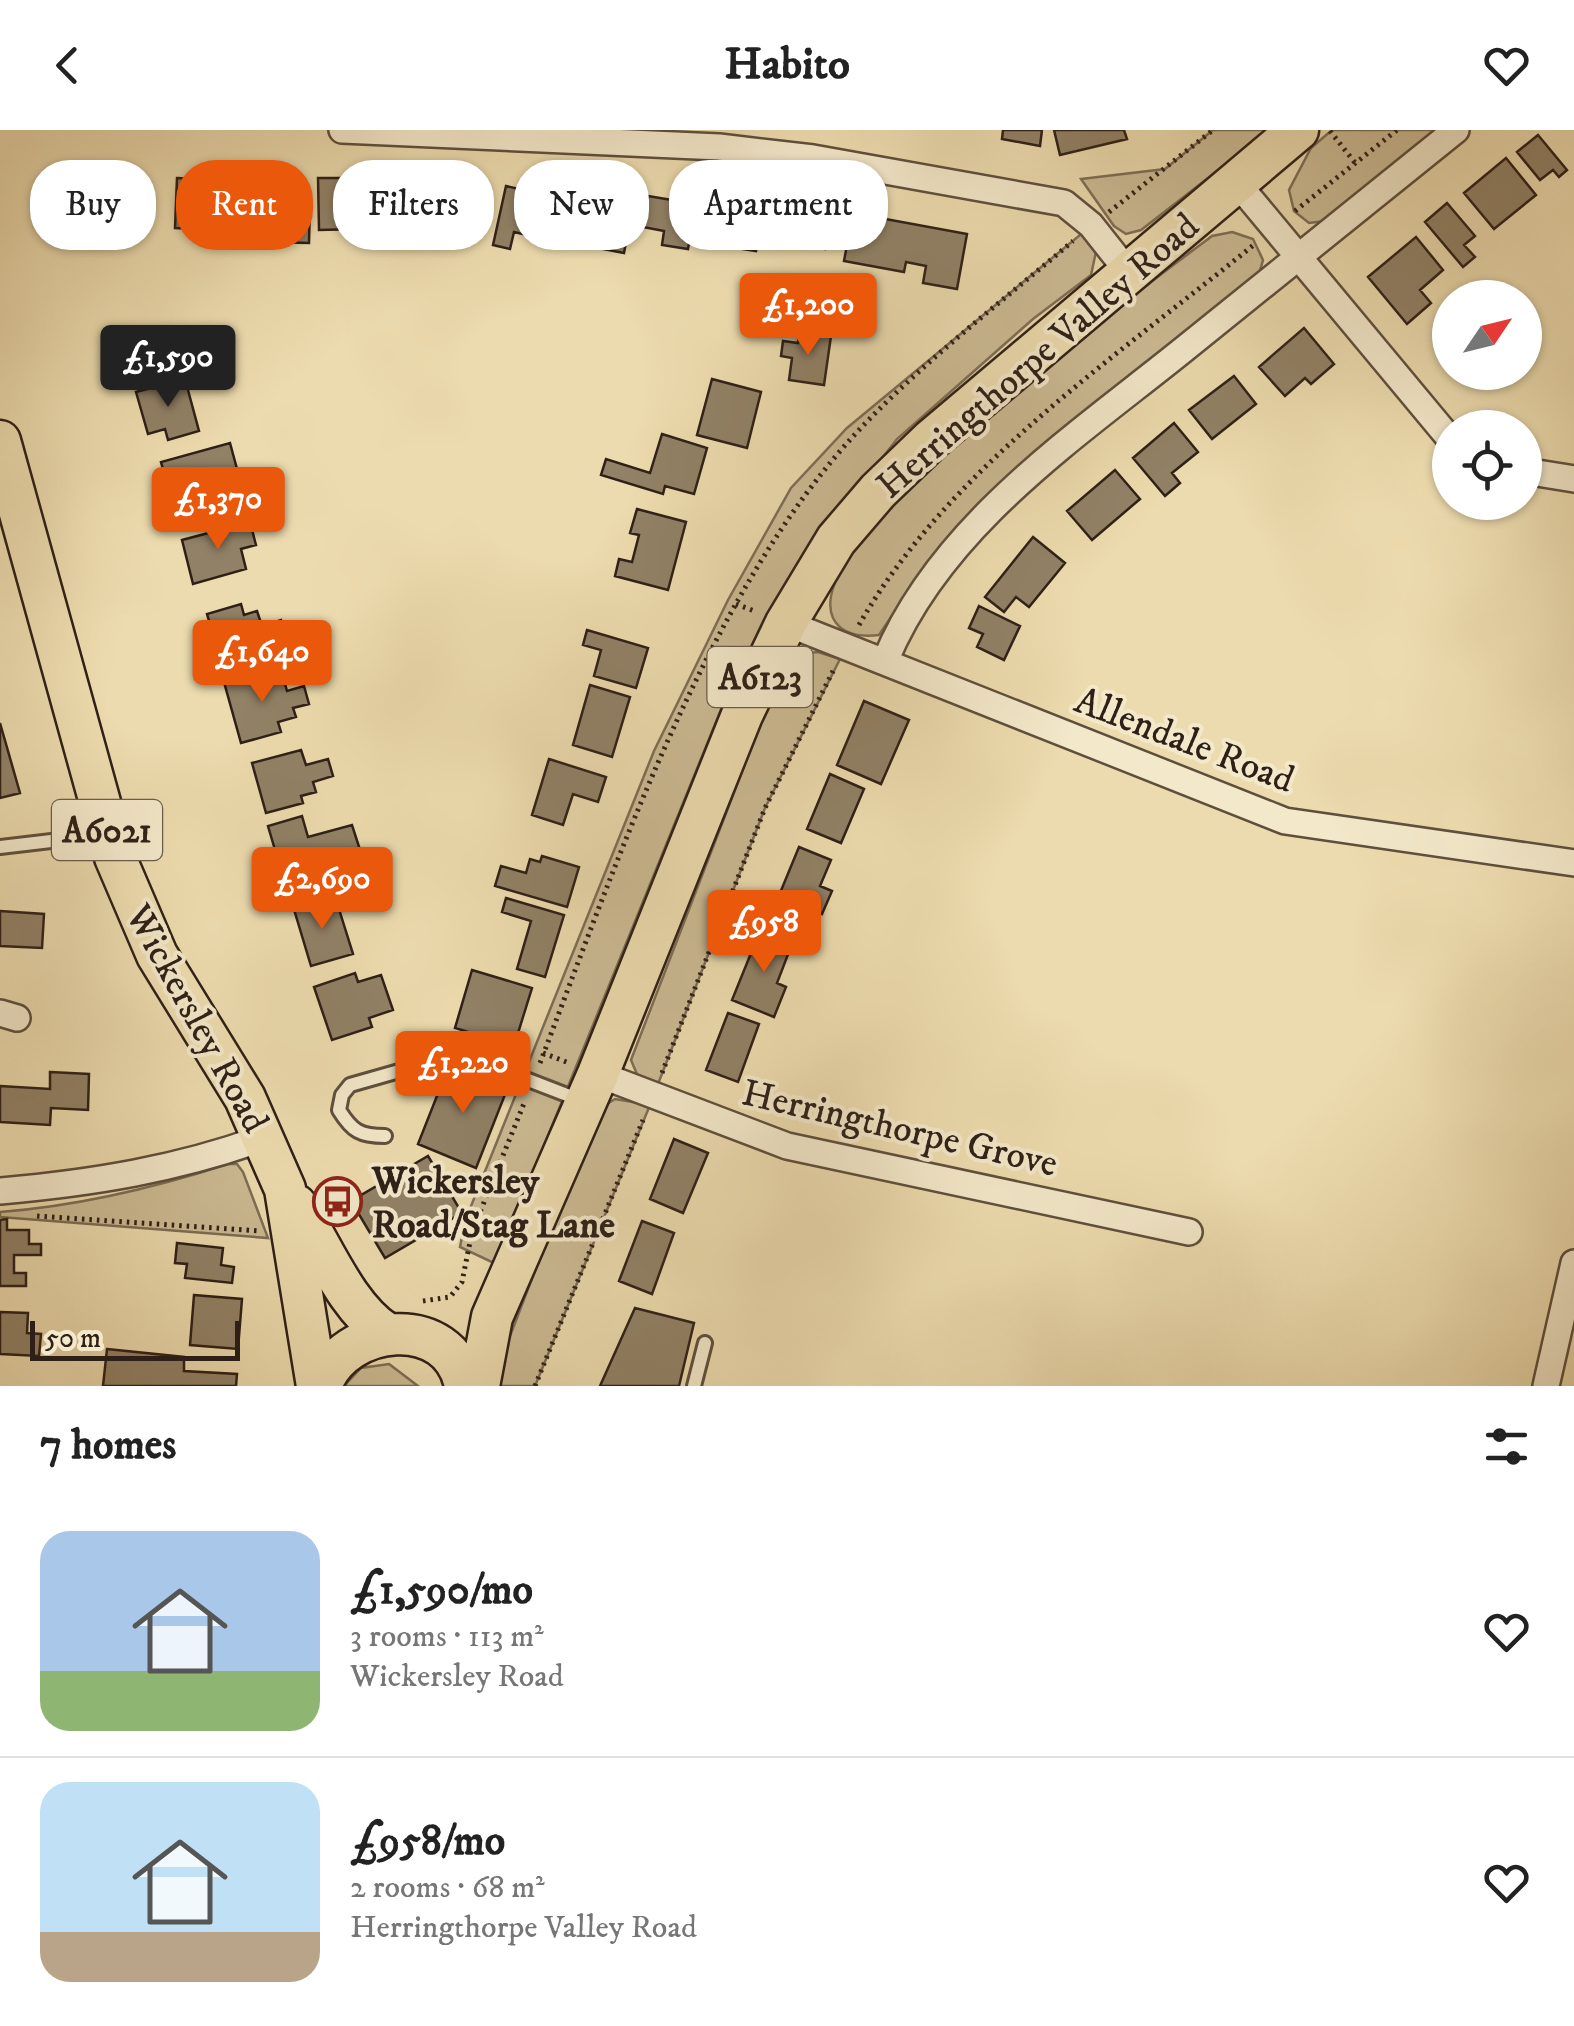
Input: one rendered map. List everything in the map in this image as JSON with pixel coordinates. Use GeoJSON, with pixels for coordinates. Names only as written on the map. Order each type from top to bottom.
{"type":"FeatureCollection","features":[{"type":"Feature","properties":{"kind":"main road","name":"Herringthorpe Valley Road"},"geometry":{"type":"LineString","coordinates":[[478,1386],[492,1317],[592,1088],[742,715],[786,623],[836,540],[878,491],[932,439],[1298,130]]}},
{"type":"Feature","properties":{"kind":"main road","name":"Wickersley Road"},"geometry":{"type":"LineString","coordinates":[[0,441],[108,834],[156,955],[266,1137],[285,1189],[319,1386]]}},
{"type":"Feature","properties":{"kind":"main road","name":"Wickersley Road"},"geometry":{"type":"LineString","coordinates":[[285,1189],[368,1322],[403,1335]]}},
{"type":"Feature","properties":{"kind":"main road"},"geometry":{"type":"LineString","coordinates":[[403,1335],[492,1317]]}},
{"type":"Feature","properties":{"kind":"main road","name":"A6021"},"geometry":{"type":"LineString","coordinates":[[319,1386],[337,1355],[403,1335],[446,1350],[460,1369],[466,1386]]}},
{"type":"Feature","properties":{"kind":"street"},"geometry":{"type":"LineString","coordinates":[[342,130],[719,147],[812,158],[1064,204],[1092,225],[1129,273]]}},
{"type":"Feature","properties":{"kind":"street"},"geometry":{"type":"LineString","coordinates":[[886,660],[918,599],[953,553],[1015,490],[1456,130]]}},
{"type":"Feature","properties":{"kind":"street"},"geometry":{"type":"LineString","coordinates":[[1237,183],[1432,416]]}},
{"type":"Feature","properties":{"kind":"street"},"geometry":{"type":"LineString","coordinates":[[1542,473],[1574,479]]}},
{"type":"Feature","properties":{"kind":"street","name":"Allendale Road"},"geometry":{"type":"LineString","coordinates":[[786,623],[1285,821],[1574,862]]}},
{"type":"Feature","properties":{"kind":"street","name":"Herringthorpe Grove"},"geometry":{"type":"LineString","coordinates":[[592,1088],[654,1094],[733,1129],[787,1146],[1189,1232]]}},
{"type":"Feature","properties":{"kind":"street"},"geometry":{"type":"LineString","coordinates":[[0,1191],[136,1174],[212,1157],[266,1137]]}},
{"type":"Feature","properties":{"kind":"street"},"geometry":{"type":"LineString","coordinates":[[1546,1386],[1574,1263]]}},
{"type":"Feature","properties":{"kind":"lane"},"geometry":{"type":"LineString","coordinates":[[0,847],[108,834]]}},
{"type":"Feature","properties":{"kind":"lane"},"geometry":{"type":"LineString","coordinates":[[385,1136],[364,1136],[350,1128],[339,1110],[342,1095],[350,1085],[452,1056],[466,1056],[592,1088]]}},
{"type":"Feature","properties":{"kind":"lane"},"geometry":{"type":"LineString","coordinates":[[694,1386],[705,1343]]}},
{"type":"Feature","properties":{"kind":"path"},"geometry":{"type":"LineString","coordinates":[[1329,130],[1356,164]]}},
{"type":"Feature","properties":{"kind":"path"},"geometry":{"type":"LineString","coordinates":[[535,1386],[765,808],[847,645],[892,575],[978,474],[1397,130]]}},
{"type":"Feature","properties":{"kind":"path"},"geometry":{"type":"LineString","coordinates":[[20,1215],[294,1233]]}},
{"type":"Feature","properties":{"kind":"shaded area"},"geometry":{"type":"Polygon","coordinates":[[[1213,130],[1270,130],[1141,230],[1126,234],[1114,226],[1081,179],[1165,169],[1213,130]]]}},
{"type":"Feature","properties":{"kind":"shaded area"},"geometry":{"type":"Polygon","coordinates":[[[1332,130],[1437,130],[1325,221],[1309,223],[1294,211],[1289,190],[1311,148],[1332,130]]]}},
{"type":"Feature","properties":{"kind":"shaded area"},"geometry":{"type":"Polygon","coordinates":[[[1086,230],[1097,247],[1091,275],[1033,319],[897,439],[792,573],[722,707],[496,1264],[460,1247],[465,1221],[654,751],[728,600],[791,488],[847,428],[1086,230]]]}},
{"type":"Feature","properties":{"kind":"shaded area"},"geometry":{"type":"Polygon","coordinates":[[[1232,232],[1253,239],[1263,260],[1259,274],[1038,450],[967,520],[912,586],[879,635],[853,634],[842,629],[833,618],[836,580],[868,531],[920,474],[985,415],[1121,305],[1212,236],[1232,232]]]}},
{"type":"Feature","properties":{"kind":"shaded area"},"geometry":{"type":"Polygon","coordinates":[[[818,652],[840,659],[765,808],[658,1084],[639,1079],[631,1060],[782,668],[798,654],[818,652]]]}},
{"type":"Feature","properties":{"kind":"shaded area"},"geometry":{"type":"Polygon","coordinates":[[[615,1099],[650,1105],[535,1386],[496,1386],[505,1349],[589,1130],[604,1106],[615,1099]]]}},
{"type":"Feature","properties":{"kind":"shaded area"},"geometry":{"type":"Polygon","coordinates":[[[237,1164],[243,1172],[268,1238],[0,1217],[0,1212],[115,1195],[237,1164]]]}},
{"type":"Feature","properties":{"kind":"shaded area"},"geometry":{"type":"Polygon","coordinates":[[[389,1364],[418,1386],[344,1386],[361,1368],[389,1364]]]}},
{"type":"Feature","properties":{"kind":"building"},"geometry":{"type":"Polygon","coordinates":[[[1003,130],[1042,130],[1040,146],[1002,139],[1003,130]]]}},
{"type":"Feature","properties":{"kind":"building"},"geometry":{"type":"Polygon","coordinates":[[[1054,130],[1124,130],[1127,139],[1060,155],[1054,130]]]}},
{"type":"Feature","properties":{"kind":"building"},"geometry":{"type":"Polygon","coordinates":[[[1538,135],[1567,170],[1559,177],[1553,170],[1540,180],[1517,152],[1538,135]]]}},
{"type":"Feature","properties":{"kind":"building"},"geometry":{"type":"Polygon","coordinates":[[[1506,158],[1536,195],[1494,229],[1464,193],[1506,158]]]}},
{"type":"Feature","properties":{"kind":"building"},"geometry":{"type":"Polygon","coordinates":[[[318,178],[333,178],[333,230],[319,230],[318,178]]]}},
{"type":"Feature","properties":{"kind":"building"},"geometry":{"type":"Polygon","coordinates":[[[506,186],[514,188],[510,249],[494,245],[506,186]]]}},
{"type":"Feature","properties":{"kind":"building"},"geometry":{"type":"Polygon","coordinates":[[[649,196],[669,200],[669,246],[662,245],[664,231],[649,228],[649,196]]]}},
{"type":"Feature","properties":{"kind":"building"},"geometry":{"type":"Polygon","coordinates":[[[1447,203],[1475,236],[1464,245],[1475,257],[1463,267],[1425,222],[1447,203]]]}},
{"type":"Feature","properties":{"kind":"building"},"geometry":{"type":"Polygon","coordinates":[[[888,219],[967,234],[957,289],[923,283],[926,266],[906,262],[904,272],[844,261],[846,250],[888,250],[888,219]]]}},
{"type":"Feature","properties":{"kind":"building"},"geometry":{"type":"Polygon","coordinates":[[[1416,237],[1443,270],[1420,290],[1431,303],[1407,324],[1368,277],[1416,237]]]}},
{"type":"Feature","properties":{"kind":"building"},"geometry":{"type":"Polygon","coordinates":[[[1304,328],[1334,364],[1311,384],[1305,378],[1285,396],[1259,367],[1304,328]]]}},
{"type":"Feature","properties":{"kind":"building"},"geometry":{"type":"Polygon","coordinates":[[[799,332],[831,336],[824,385],[789,380],[792,358],[781,356],[783,341],[798,343],[799,332]]]}},
{"type":"Feature","properties":{"kind":"building"},"geometry":{"type":"Polygon","coordinates":[[[1234,376],[1256,404],[1212,439],[1189,410],[1234,376]]]}},
{"type":"Feature","properties":{"kind":"building"},"geometry":{"type":"Polygon","coordinates":[[[185,379],[199,431],[168,440],[165,429],[148,434],[136,392],[185,379]]]}},
{"type":"Feature","properties":{"kind":"building"},"geometry":{"type":"Polygon","coordinates":[[[712,379],[761,392],[747,448],[697,435],[712,379]]]}},
{"type":"Feature","properties":{"kind":"building"},"geometry":{"type":"Polygon","coordinates":[[[1174,423],[1198,452],[1172,473],[1180,483],[1165,496],[1133,458],[1174,423]]]}},
{"type":"Feature","properties":{"kind":"building"},"geometry":{"type":"Polygon","coordinates":[[[662,434],[707,448],[694,494],[665,486],[663,494],[601,475],[606,459],[650,473],[662,434]]]}},
{"type":"Feature","properties":{"kind":"building"},"geometry":{"type":"Polygon","coordinates":[[[230,443],[237,469],[206,478],[213,502],[175,513],[161,462],[230,443]]]}},
{"type":"Feature","properties":{"kind":"building"},"geometry":{"type":"Polygon","coordinates":[[[1115,470],[1140,499],[1092,540],[1067,511],[1115,470]]]}},
{"type":"Feature","properties":{"kind":"building"},"geometry":{"type":"Polygon","coordinates":[[[637,509],[686,522],[668,590],[615,576],[619,559],[632,562],[639,535],[630,533],[637,509]]]}},
{"type":"Feature","properties":{"kind":"building"},"geometry":{"type":"Polygon","coordinates":[[[250,522],[256,545],[241,549],[246,569],[193,584],[182,540],[250,522]]]}},
{"type":"Feature","properties":{"kind":"building"},"geometry":{"type":"Polygon","coordinates":[[[1033,537],[1065,563],[1029,607],[1016,597],[1004,612],[985,597],[1033,537]]]}},
{"type":"Feature","properties":{"kind":"building"},"geometry":{"type":"Polygon","coordinates":[[[241,604],[244,615],[257,611],[262,626],[281,620],[288,644],[222,664],[207,614],[241,604]]]}},
{"type":"Feature","properties":{"kind":"building"},"geometry":{"type":"Polygon","coordinates":[[[979,606],[1020,626],[1004,660],[977,647],[983,634],[969,628],[979,606]]]}},
{"type":"Feature","properties":{"kind":"building"},"geometry":{"type":"Polygon","coordinates":[[[587,630],[648,648],[636,688],[594,676],[601,650],[583,645],[587,630]]]}},
{"type":"Feature","properties":{"kind":"building"},"geometry":{"type":"Polygon","coordinates":[[[262,671],[266,685],[284,680],[287,691],[304,686],[309,704],[293,708],[296,717],[278,722],[281,732],[241,743],[224,682],[262,671]]]}},
{"type":"Feature","properties":{"kind":"building"},"geometry":{"type":"Polygon","coordinates":[[[590,685],[630,697],[612,757],[573,745],[590,685]]]}},
{"type":"Feature","properties":{"kind":"building"},"geometry":{"type":"Polygon","coordinates":[[[864,701],[909,720],[881,784],[837,765],[864,701]]]}},
{"type":"Feature","properties":{"kind":"building"},"geometry":{"type":"Polygon","coordinates":[[[0,723],[20,793],[0,798],[0,723]]]}},
{"type":"Feature","properties":{"kind":"building"},"geometry":{"type":"Polygon","coordinates":[[[301,750],[306,765],[328,759],[333,776],[313,782],[316,792],[301,796],[303,803],[266,813],[252,763],[301,750]]]}},
{"type":"Feature","properties":{"kind":"building"},"geometry":{"type":"Polygon","coordinates":[[[549,759],[606,777],[598,802],[573,794],[563,825],[532,815],[549,759]]]}},
{"type":"Feature","properties":{"kind":"building"},"geometry":{"type":"Polygon","coordinates":[[[830,774],[864,789],[841,843],[807,829],[830,774]]]}},
{"type":"Feature","properties":{"kind":"building"},"geometry":{"type":"Polygon","coordinates":[[[302,816],[308,837],[352,825],[361,853],[317,865],[319,875],[285,884],[268,826],[302,816]]]}},
{"type":"Feature","properties":{"kind":"building"},"geometry":{"type":"Polygon","coordinates":[[[799,847],[831,860],[820,886],[832,891],[822,914],[816,911],[810,925],[773,910],[799,847]]]}},
{"type":"Feature","properties":{"kind":"building"},"geometry":{"type":"Polygon","coordinates":[[[542,856],[579,867],[567,907],[495,886],[501,866],[526,873],[530,859],[540,862],[542,856]]]}},
{"type":"Feature","properties":{"kind":"building"},"geometry":{"type":"Polygon","coordinates":[[[318,898],[321,911],[338,906],[353,954],[311,966],[293,906],[318,898]]]}},
{"type":"Feature","properties":{"kind":"building"},"geometry":{"type":"Polygon","coordinates":[[[506,898],[564,915],[545,977],[517,969],[531,921],[502,912],[506,898]]]}},
{"type":"Feature","properties":{"kind":"building"},"geometry":{"type":"Polygon","coordinates":[[[0,911],[44,914],[42,948],[0,946],[0,911]]]}},
{"type":"Feature","properties":{"kind":"building"},"geometry":{"type":"Polygon","coordinates":[[[760,931],[792,944],[777,983],[786,987],[774,1017],[732,1000],[760,931]]]}},
{"type":"Feature","properties":{"kind":"building"},"geometry":{"type":"Polygon","coordinates":[[[472,970],[532,988],[514,1046],[455,1028],[472,970]]]}},
{"type":"Feature","properties":{"kind":"building"},"geometry":{"type":"Polygon","coordinates":[[[355,973],[358,982],[381,975],[393,1010],[369,1018],[372,1027],[332,1040],[314,987],[355,973]]]}},
{"type":"Feature","properties":{"kind":"building"},"geometry":{"type":"Polygon","coordinates":[[[728,1013],[759,1024],[738,1082],[706,1070],[728,1013]]]}},
{"type":"Feature","properties":{"kind":"building"},"geometry":{"type":"Polygon","coordinates":[[[450,1063],[508,1087],[476,1168],[418,1144],[450,1063]]]}},
{"type":"Feature","properties":{"kind":"building"},"geometry":{"type":"Polygon","coordinates":[[[50,1072],[89,1074],[88,1110],[51,1108],[50,1125],[0,1122],[0,1086],[50,1089],[50,1072]]]}},
{"type":"Feature","properties":{"kind":"building"},"geometry":{"type":"Polygon","coordinates":[[[674,1139],[708,1153],[683,1213],[650,1199],[674,1139]]]}},
{"type":"Feature","properties":{"kind":"building"},"geometry":{"type":"Polygon","coordinates":[[[428,1156],[462,1213],[385,1258],[351,1201],[428,1156]]]}},
{"type":"Feature","properties":{"kind":"building"},"geometry":{"type":"Polygon","coordinates":[[[7,1219],[7,1230],[29,1230],[29,1244],[41,1244],[41,1255],[14,1255],[14,1273],[26,1273],[26,1286],[0,1286],[0,1220],[7,1219]]]}},
{"type":"Feature","properties":{"kind":"building"},"geometry":{"type":"Polygon","coordinates":[[[642,1221],[674,1233],[652,1294],[619,1281],[642,1221]]]}},
{"type":"Feature","properties":{"kind":"building"},"geometry":{"type":"Polygon","coordinates":[[[177,1243],[223,1248],[221,1265],[234,1267],[232,1283],[185,1278],[187,1264],[175,1263],[177,1243]]]}},
{"type":"Feature","properties":{"kind":"building"},"geometry":{"type":"Polygon","coordinates":[[[194,1295],[242,1299],[238,1349],[190,1345],[194,1295]]]}},
{"type":"Feature","properties":{"kind":"building"},"geometry":{"type":"Polygon","coordinates":[[[635,1308],[694,1323],[679,1386],[600,1386],[635,1308]]]}},
{"type":"Feature","properties":{"kind":"building"},"geometry":{"type":"Polygon","coordinates":[[[0,1312],[28,1313],[27,1333],[41,1334],[39,1356],[0,1354],[0,1312]]]}},
{"type":"Feature","properties":{"kind":"building"},"geometry":{"type":"Polygon","coordinates":[[[107,1349],[184,1357],[184,1371],[237,1374],[236,1386],[103,1386],[107,1349]]]}},
{"type":"Feature","properties":{"kind":"place","name":"Wickersley Road/Stag Lane"},"geometry":{"type":"Point","coordinates":[337,1202]}}]}
